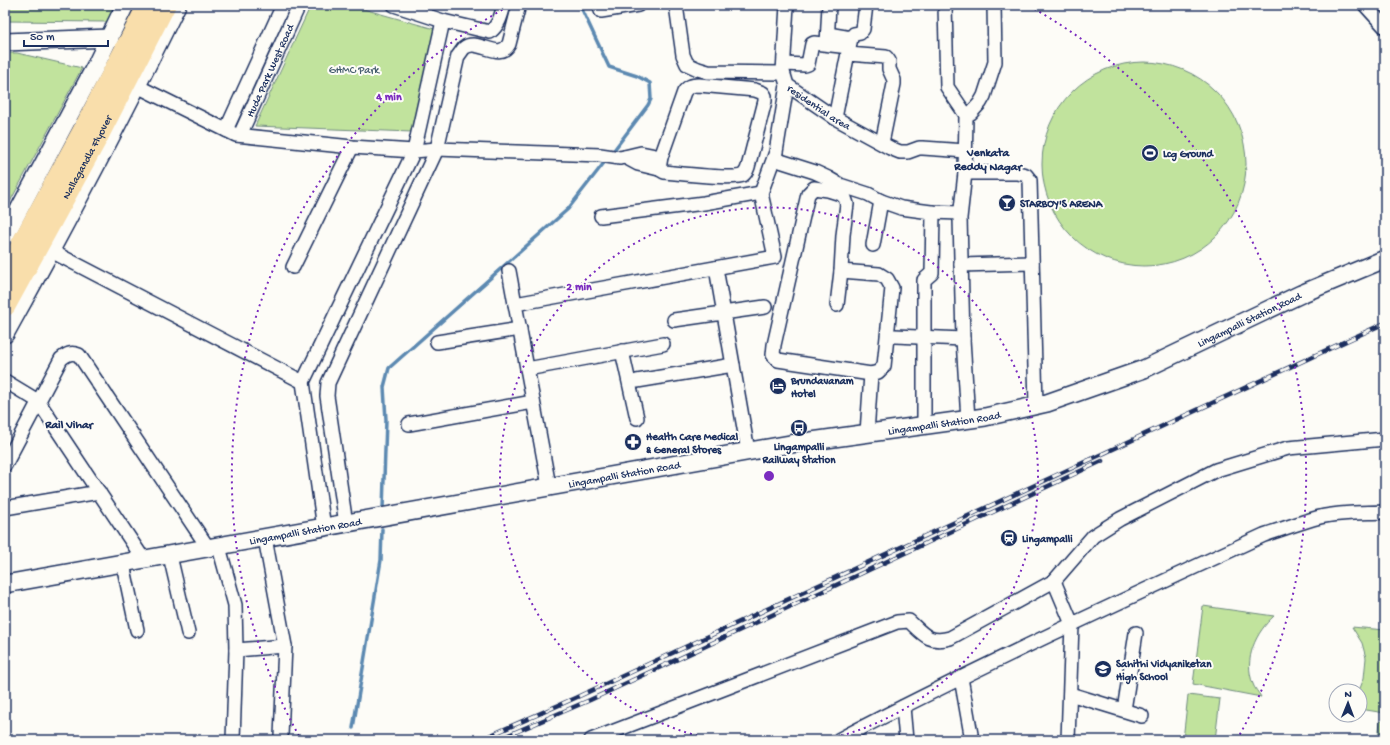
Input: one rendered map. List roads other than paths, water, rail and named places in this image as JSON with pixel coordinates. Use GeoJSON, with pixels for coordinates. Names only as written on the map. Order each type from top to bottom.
{"type":"FeatureCollection","features":[{"type":"Feature","properties":{"kind":"main road","name":"Nallagandla Flyover"},"geometry":{"type":"LineString","coordinates":[[5,275],[83,131],[148,5]]}},
{"type":"Feature","properties":{"kind":"main road","name":"Nallagandla Flyover"},"geometry":{"type":"LineString","coordinates":[[5,306],[96,138],[165,5]]}},
{"type":"Feature","properties":{"kind":"street"},"geometry":{"type":"LineString","coordinates":[[5,236],[110,38],[125,5]]}},
{"type":"Feature","properties":{"kind":"street"},"geometry":{"type":"LineString","coordinates":[[5,334],[51,252],[177,5]]}},
{"type":"Feature","properties":{"kind":"street","name":"Huda Park West Road"},"geometry":{"type":"LineString","coordinates":[[226,130],[283,5]]}},
{"type":"Feature","properties":{"kind":"street","name":"Huda Park West Road"},"geometry":{"type":"LineString","coordinates":[[240,135],[299,5]]}},
{"type":"Feature","properties":{"kind":"street"},"geometry":{"type":"LineString","coordinates":[[394,5],[443,21],[490,32],[496,28],[501,18],[504,5]]}},
{"type":"Feature","properties":{"kind":"street"},"geometry":{"type":"LineString","coordinates":[[346,524],[327,396],[328,383],[436,149],[458,56],[464,48],[470,46],[498,51],[502,51],[507,48],[519,5]]}},
{"type":"Feature","properties":{"kind":"street"},"geometry":{"type":"LineString","coordinates":[[601,11],[638,5]]}},
{"type":"Feature","properties":{"kind":"street","name":"residential area"},"geometry":{"type":"LineString","coordinates":[[676,5],[683,55],[687,64],[708,72],[785,74],[835,118],[890,148],[904,152],[919,148],[966,152]]}},
{"type":"Feature","properties":{"kind":"street"},"geometry":{"type":"LineString","coordinates":[[515,304],[775,257],[761,193],[776,152],[785,74],[787,5]]}},
{"type":"Feature","properties":{"kind":"street"},"geometry":{"type":"LineString","coordinates":[[827,39],[829,5]]}},
{"type":"Feature","properties":{"kind":"street"},"geometry":{"type":"LineString","coordinates":[[835,118],[849,46],[854,34],[860,33],[863,29],[866,5]]}},
{"type":"Feature","properties":{"kind":"street"},"geometry":{"type":"LineString","coordinates":[[945,5],[946,87],[966,115],[965,173],[960,213],[963,339],[968,420]]}},
{"type":"Feature","properties":{"kind":"street"},"geometry":{"type":"LineString","coordinates":[[966,115],[980,103],[984,96],[995,62],[994,5]]}},
{"type":"Feature","properties":{"kind":"street"},"geometry":{"type":"LineString","coordinates":[[1365,5],[1385,27]]}},
{"type":"Feature","properties":{"kind":"street"},"geometry":{"type":"LineString","coordinates":[[324,528],[304,382],[414,151],[443,21]]}},
{"type":"Feature","properties":{"kind":"street"},"geometry":{"type":"LineString","coordinates":[[5,42],[110,38]]}},
{"type":"Feature","properties":{"kind":"street"},"geometry":{"type":"LineString","coordinates":[[785,74],[808,64],[812,44],[827,39],[889,59],[889,69],[894,80],[894,84],[882,143]]}},
{"type":"Feature","properties":{"kind":"street"},"geometry":{"type":"LineString","coordinates":[[137,86],[236,135],[352,147],[414,151],[436,149],[600,155],[622,158],[641,153],[660,163],[664,172],[731,177],[742,176],[746,172],[765,102],[765,96],[763,93],[755,90],[699,85],[687,88],[684,92],[660,163]]}},
{"type":"Feature","properties":{"kind":"street"},"geometry":{"type":"LineString","coordinates":[[293,267],[352,147]]}},
{"type":"Feature","properties":{"kind":"street"},"geometry":{"type":"LineString","coordinates":[[774,159],[815,172],[840,185],[868,194],[881,201],[901,208],[933,212],[960,213]]}},
{"type":"Feature","properties":{"kind":"street"},"geometry":{"type":"LineString","coordinates":[[965,173],[1018,173],[1026,175],[1030,180],[1036,405]]}},
{"type":"Feature","properties":{"kind":"street"},"geometry":{"type":"LineString","coordinates":[[837,305],[847,204],[845,198],[841,194],[814,188],[808,194],[776,338],[774,355],[778,360],[870,374],[878,372],[884,366],[892,288],[887,279],[878,274],[841,271]]}},
{"type":"Feature","properties":{"kind":"street"},"geometry":{"type":"LineString","coordinates":[[601,216],[704,203],[761,193]]}},
{"type":"Feature","properties":{"kind":"street"},"geometry":{"type":"LineString","coordinates":[[873,245],[881,201]]}},
{"type":"Feature","properties":{"kind":"street"},"geometry":{"type":"LineString","coordinates":[[924,426],[924,280],[932,273],[933,212]]}},
{"type":"Feature","properties":{"kind":"street"},"geometry":{"type":"LineString","coordinates":[[51,252],[304,382]]}},
{"type":"Feature","properties":{"kind":"street","name":"Lingampalli Station Road"},"geometry":{"type":"LineString","coordinates":[[5,584],[170,556],[748,451],[867,433],[968,420],[1047,403],[1144,369],[1301,294],[1385,259]]}},
{"type":"Feature","properties":{"kind":"street"},"geometry":{"type":"LineString","coordinates":[[961,265],[1032,263]]}},
{"type":"Feature","properties":{"kind":"street"},"geometry":{"type":"LineString","coordinates":[[716,268],[748,451]]}},
{"type":"Feature","properties":{"kind":"street"},"geometry":{"type":"LineString","coordinates":[[509,271],[549,486]]}},
{"type":"Feature","properties":{"kind":"street"},"geometry":{"type":"LineString","coordinates":[[674,320],[765,307]]}},
{"type":"Feature","properties":{"kind":"street"},"geometry":{"type":"LineString","coordinates":[[437,342],[520,329]]}},
{"type":"Feature","properties":{"kind":"street"},"geometry":{"type":"LineString","coordinates":[[895,336],[963,339]]}},
{"type":"Feature","properties":{"kind":"street"},"geometry":{"type":"LineString","coordinates":[[527,369],[663,344]]}},
{"type":"Feature","properties":{"kind":"street"},"geometry":{"type":"LineString","coordinates":[[622,351],[637,418]]}},
{"type":"Feature","properties":{"kind":"street"},"geometry":{"type":"LineString","coordinates":[[5,465],[38,400],[61,360],[67,354],[74,353],[79,355],[214,548],[235,606],[236,650],[233,740]]}},
{"type":"Feature","properties":{"kind":"street"},"geometry":{"type":"LineString","coordinates":[[637,381],[733,365]]}},
{"type":"Feature","properties":{"kind":"street"},"geometry":{"type":"LineString","coordinates":[[867,433],[870,374]]}},
{"type":"Feature","properties":{"kind":"street"},"geometry":{"type":"LineString","coordinates":[[5,381],[38,400],[144,560]]}},
{"type":"Feature","properties":{"kind":"street"},"geometry":{"type":"LineString","coordinates":[[409,424],[533,402]]}},
{"type":"Feature","properties":{"kind":"street"},"geometry":{"type":"LineString","coordinates":[[591,740],[896,622],[909,622],[929,639],[941,641],[950,638],[1054,581],[1093,536],[1120,519],[1216,470],[1288,448],[1385,439]]}},
{"type":"Feature","properties":{"kind":"street"},"geometry":{"type":"LineString","coordinates":[[5,508],[99,492]]}},
{"type":"Feature","properties":{"kind":"street"},"geometry":{"type":"LineString","coordinates":[[838,740],[903,706],[1072,624],[1264,535],[1322,517],[1352,513],[1385,512]]}},
{"type":"Feature","properties":{"kind":"street"},"geometry":{"type":"LineString","coordinates":[[265,538],[285,646],[281,736]]}},
{"type":"Feature","properties":{"kind":"street"},"geometry":{"type":"LineString","coordinates":[[170,556],[188,633]]}},
{"type":"Feature","properties":{"kind":"street"},"geometry":{"type":"LineString","coordinates":[[123,564],[137,630]]}},
{"type":"Feature","properties":{"kind":"street"},"geometry":{"type":"LineString","coordinates":[[1054,581],[1072,624],[1068,740]]}},
{"type":"Feature","properties":{"kind":"street"},"geometry":{"type":"LineString","coordinates":[[1124,710],[1136,633]]}},
{"type":"Feature","properties":{"kind":"street"},"geometry":{"type":"LineString","coordinates":[[236,650],[285,646]]}},
{"type":"Feature","properties":{"kind":"street"},"geometry":{"type":"LineString","coordinates":[[961,678],[972,740]]}},
{"type":"Feature","properties":{"kind":"street"},"geometry":{"type":"LineString","coordinates":[[1070,694],[1142,716]]}},
{"type":"Feature","properties":{"kind":"street"},"geometry":{"type":"LineString","coordinates":[[903,706],[906,740]]}},
{"type":"Feature","properties":{"kind":"waterway"},"geometry":{"type":"LineString","coordinates":[[580,5],[609,67],[637,76],[650,83],[651,99],[648,105],[611,154]]}},
{"type":"Feature","properties":{"kind":"waterway"},"geometry":{"type":"LineString","coordinates":[[383,509],[386,420],[384,387],[389,368],[568,209],[607,159]]}},
{"type":"Feature","properties":{"kind":"waterway"},"geometry":{"type":"LineString","coordinates":[[353,728],[381,560],[382,529]]}},
{"type":"Feature","properties":{"kind":"railway"},"geometry":{"type":"LineString","coordinates":[[480,740],[575,698],[1385,323]]}},
{"type":"Feature","properties":{"kind":"railway"},"geometry":{"type":"LineString","coordinates":[[497,740],[590,700],[1102,461]]}},
{"type":"Feature","properties":{"kind":"place","name":"Lcg Ground"},"geometry":{"type":"Point","coordinates":[1150,153]}},
{"type":"Feature","properties":{"kind":"place","name":"STARBOY'S ARENA"},"geometry":{"type":"Point","coordinates":[1007,203]}},
{"type":"Feature","properties":{"kind":"place","name":"Brundavanam Hotel"},"geometry":{"type":"Point","coordinates":[778,386]}},
{"type":"Feature","properties":{"kind":"place","name":"Lingampalli Railway Station"},"geometry":{"type":"Point","coordinates":[799,428]}},
{"type":"Feature","properties":{"kind":"place","name":"Health Care Medical & General Stores"},"geometry":{"type":"Point","coordinates":[633,442]}},
{"type":"Feature","properties":{"kind":"place","name":"Lingampalli"},"geometry":{"type":"Point","coordinates":[1009,538]}},
{"type":"Feature","properties":{"kind":"place","name":"Sahithi Vidyaniketan High School"},"geometry":{"type":"Point","coordinates":[1103,669]}},
{"type":"Feature","properties":{"kind":"district","name":"Venkata Reddy Nagar"},"geometry":{"type":"Point","coordinates":[988,159]}},
{"type":"Feature","properties":{"kind":"district","name":"Rail Vihar"},"geometry":{"type":"Point","coordinates":[69,424]}},
{"type":"Feature","properties":{"kind":"park label","name":"GHMC Park"},"geometry":{"type":"Point","coordinates":[354,69]}}]}
